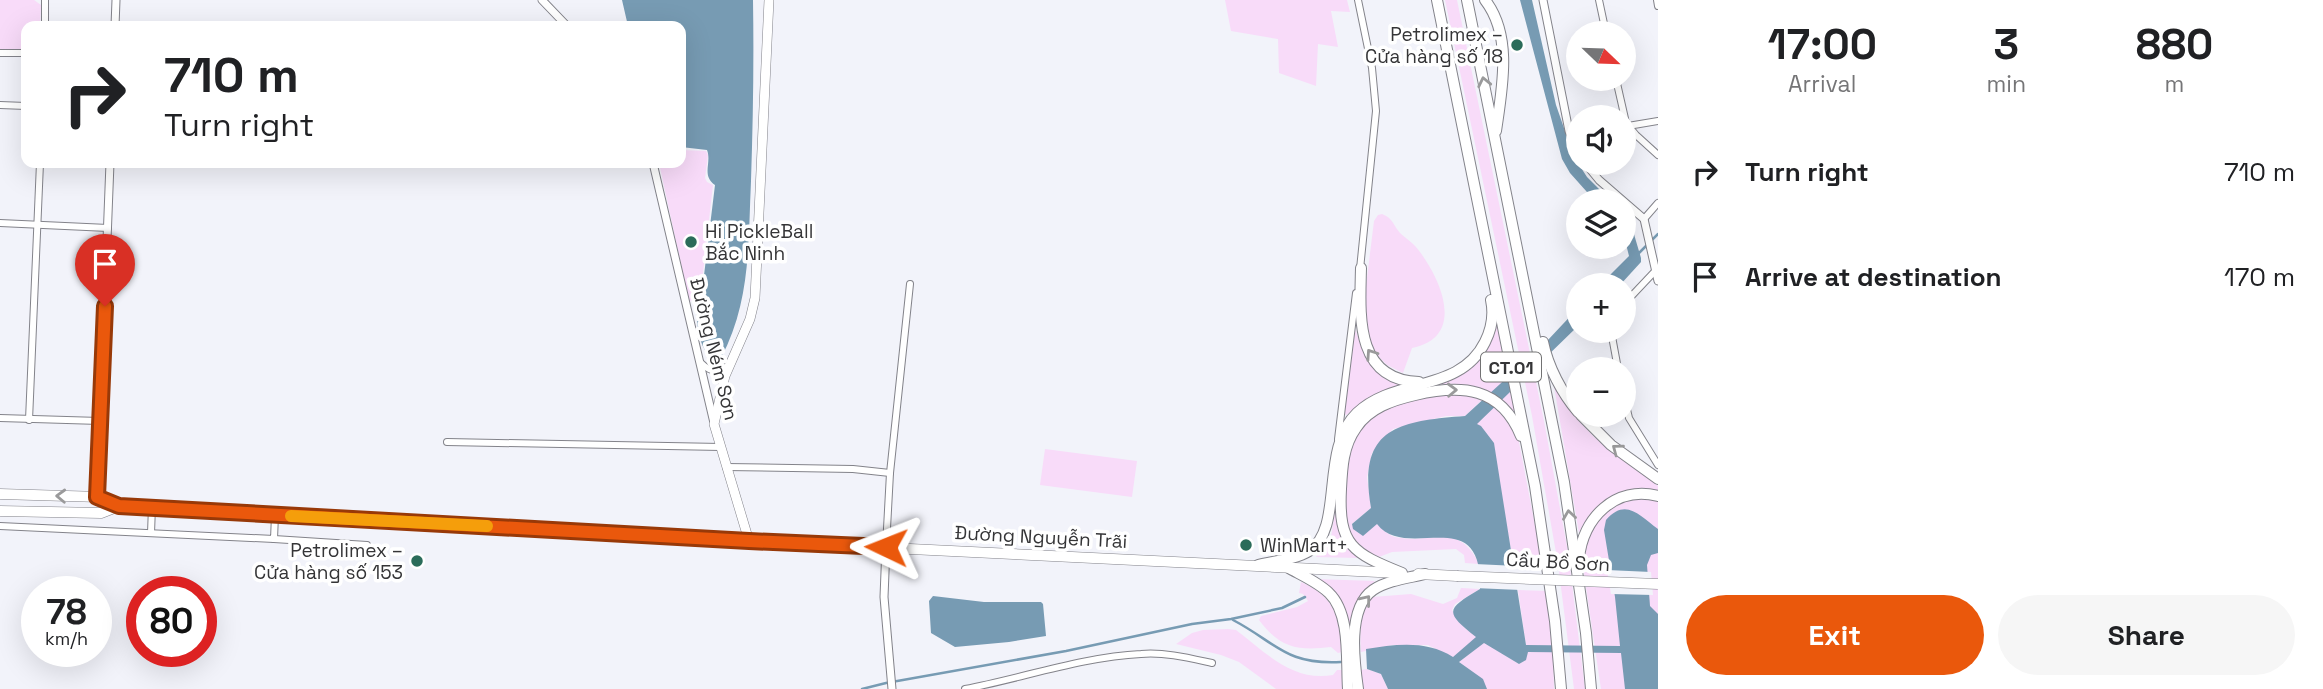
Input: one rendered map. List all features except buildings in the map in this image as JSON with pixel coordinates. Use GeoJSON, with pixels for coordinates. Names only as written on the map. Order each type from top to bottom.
{"type":"FeatureCollection","features":[{"type":"Feature","properties":{"kind":"highway","name":"CT.01"},"geometry":{"type":"LineString","coordinates":[[1437,0],[1535,486],[1555,621],[1559,689]]}},
{"type":"Feature","properties":{"kind":"highway","name":"CT.01"},"geometry":{"type":"LineString","coordinates":[[1467,0],[1564,481],[1593,689]]}},
{"type":"Feature","properties":{"kind":"highway"},"geometry":{"type":"LineString","coordinates":[[1485,0],[1495,13],[1505,67],[1495,137]]}},
{"type":"Feature","properties":{"kind":"highway"},"geometry":{"type":"LineString","coordinates":[[1258,565],[1303,554],[1315,547],[1322,536],[1327,526],[1337,446],[1350,420],[1369,404],[1392,392],[1452,374],[1470,363],[1484,344],[1493,310],[1460,150],[1460,115]]}},
{"type":"Feature","properties":{"kind":"highway"},"geometry":{"type":"LineString","coordinates":[[1507,197],[1521,234],[1545,353],[1566,392]]}},
{"type":"Feature","properties":{"kind":"highway"},"geometry":{"type":"LineString","coordinates":[[1361,268],[1360,310],[1364,345],[1379,366],[1390,374],[1407,381],[1429,382]]}},
{"type":"Feature","properties":{"kind":"highway"},"geometry":{"type":"LineString","coordinates":[[1402,573],[1364,556],[1351,545],[1346,536],[1340,506],[1343,461],[1347,446],[1361,421],[1381,406],[1416,395],[1458,388],[1496,401],[1508,412],[1518,430],[1546,565]]}},
{"type":"Feature","properties":{"kind":"highway"},"geometry":{"type":"LineString","coordinates":[[1594,427],[1611,445],[1658,479]]}},
{"type":"Feature","properties":{"kind":"highway"},"geometry":{"type":"LineString","coordinates":[[1578,582],[1580,547],[1594,516],[1608,503],[1620,498],[1637,493],[1658,496]]}},
{"type":"Feature","properties":{"kind":"highway","name":"Đường Nguyễn Trãi"},"geometry":{"type":"LineString","coordinates":[[0,494],[97,497],[119,506],[275,515],[1457,576]]}},
{"type":"Feature","properties":{"kind":"highway","name":"Đường Nguyễn Trãi"},"geometry":{"type":"LineString","coordinates":[[0,512],[101,513],[119,506]]}},
{"type":"Feature","properties":{"kind":"highway"},"geometry":{"type":"LineString","coordinates":[[1287,567],[1325,590],[1338,604],[1344,623],[1348,689]]}},
{"type":"Feature","properties":{"kind":"highway"},"geometry":{"type":"LineString","coordinates":[[1357,689],[1355,628],[1362,601],[1375,589],[1426,574]]}},
{"type":"Feature","properties":{"kind":"highway","name":"Cầu Bồ Sơn"},"geometry":{"type":"LineString","coordinates":[[1457,576],[1658,584]]}},
{"type":"Feature","properties":{"kind":"main road"},"geometry":{"type":"LineString","coordinates":[[714,424],[721,391],[750,318],[755,298],[769,0]]}},
{"type":"Feature","properties":{"kind":"main road","name":"Đường Ném Sơn"},"geometry":{"type":"LineString","coordinates":[[714,424],[749,541]]}},
{"type":"Feature","properties":{"kind":"street"},"geometry":{"type":"LineString","coordinates":[[45,0],[45,21]]}},
{"type":"Feature","properties":{"kind":"street"},"geometry":{"type":"LineString","coordinates":[[116,0],[116,21]]}},
{"type":"Feature","properties":{"kind":"street"},"geometry":{"type":"LineString","coordinates":[[542,0],[562,21]]}},
{"type":"Feature","properties":{"kind":"street"},"geometry":{"type":"LineString","coordinates":[[1337,446],[1361,268],[1376,111],[1372,68],[1358,0]]}},
{"type":"Feature","properties":{"kind":"street"},"geometry":{"type":"LineString","coordinates":[[1543,0],[1566,116]]}},
{"type":"Feature","properties":{"kind":"street"},"geometry":{"type":"LineString","coordinates":[[1599,0],[1603,21]]}},
{"type":"Feature","properties":{"kind":"street"},"geometry":{"type":"LineString","coordinates":[[1657,0],[1658,6]]}},
{"type":"Feature","properties":{"kind":"street"},"geometry":{"type":"LineString","coordinates":[[0,53],[21,53]]}},
{"type":"Feature","properties":{"kind":"street"},"geometry":{"type":"LineString","coordinates":[[0,105],[21,106]]}},
{"type":"Feature","properties":{"kind":"street"},"geometry":{"type":"LineString","coordinates":[[1636,125],[1658,121]]}},
{"type":"Feature","properties":{"kind":"street"},"geometry":{"type":"LineString","coordinates":[[1636,134],[1658,155]]}},
{"type":"Feature","properties":{"kind":"street"},"geometry":{"type":"LineString","coordinates":[[29,420],[40,168]]}},
{"type":"Feature","properties":{"kind":"street"},"geometry":{"type":"LineString","coordinates":[[97,497],[110,168]]}},
{"type":"Feature","properties":{"kind":"street","name":"Đường Ném Sơn"},"geometry":{"type":"LineString","coordinates":[[654,168],[714,424]]}},
{"type":"Feature","properties":{"kind":"street"},"geometry":{"type":"LineString","coordinates":[[1595,175],[1644,219],[1658,281]]}},
{"type":"Feature","properties":{"kind":"street"},"geometry":{"type":"LineString","coordinates":[[1644,219],[1658,203]]}},
{"type":"Feature","properties":{"kind":"street"},"geometry":{"type":"LineString","coordinates":[[0,223],[108,228]]}},
{"type":"Feature","properties":{"kind":"street"},"geometry":{"type":"LineString","coordinates":[[1636,291],[1657,269]]}},
{"type":"Feature","properties":{"kind":"street"},"geometry":{"type":"LineString","coordinates":[[892,689],[884,597],[886,547],[890,473],[910,284]]}},
{"type":"Feature","properties":{"kind":"street"},"geometry":{"type":"LineString","coordinates":[[699,362],[707,369],[718,371],[731,362]]}},
{"type":"Feature","properties":{"kind":"street"},"geometry":{"type":"LineString","coordinates":[[0,418],[100,421]]}},
{"type":"Feature","properties":{"kind":"street"},"geometry":{"type":"LineString","coordinates":[[1635,427],[1658,465]]}},
{"type":"Feature","properties":{"kind":"street"},"geometry":{"type":"LineString","coordinates":[[447,442],[721,447]]}},
{"type":"Feature","properties":{"kind":"street"},"geometry":{"type":"LineString","coordinates":[[726,467],[853,469],[890,473]]}},
{"type":"Feature","properties":{"kind":"street"},"geometry":{"type":"LineString","coordinates":[[151,533],[152,508]]}},
{"type":"Feature","properties":{"kind":"street"},"geometry":{"type":"LineString","coordinates":[[37,512],[37,528]]}},
{"type":"Feature","properties":{"kind":"street"},"geometry":{"type":"LineString","coordinates":[[274,539],[275,515]]}},
{"type":"Feature","properties":{"kind":"street"},"geometry":{"type":"LineString","coordinates":[[0,526],[367,545]]}},
{"type":"Feature","properties":{"kind":"street"},"geometry":{"type":"LineString","coordinates":[[965,689],[1134,654],[1172,656],[1212,663]]}},
{"type":"Feature","properties":{"kind":"shaded area"},"geometry":{"type":"Polygon","coordinates":[[[0,0],[34,0],[41,5],[40,21],[21,21],[21,51],[0,50],[0,0]]]}},
{"type":"Feature","properties":{"kind":"shaded area"},"geometry":{"type":"Polygon","coordinates":[[[1225,0],[1347,0],[1350,12],[1331,11],[1338,47],[1318,44],[1316,86],[1279,73],[1278,39],[1231,31],[1225,0]]]}},
{"type":"Feature","properties":{"kind":"shaded area"},"geometry":{"type":"Polygon","coordinates":[[[1445,0],[1457,0],[1544,421],[1568,552],[1585,689],[1574,689],[1558,564],[1532,416],[1445,0]]]}},
{"type":"Feature","properties":{"kind":"shaded area","name":"Hi PickleBall Bắc Ninh"},"geometry":{"type":"Polygon","coordinates":[[[686,150],[706,151],[708,155],[705,178],[713,185],[700,299],[689,301],[660,168],[686,168],[686,150]]]}},
{"type":"Feature","properties":{"kind":"shaded area"},"geometry":{"type":"Polygon","coordinates":[[[1382,214],[1391,220],[1425,259],[1440,289],[1444,304],[1444,319],[1440,332],[1429,342],[1412,348],[1403,373],[1387,365],[1377,355],[1365,334],[1365,294],[1374,221],[1382,214]]]}},
{"type":"Feature","properties":{"kind":"shaded area"},"geometry":{"type":"Polygon","coordinates":[[[1499,321],[1520,423],[1484,392],[1464,385],[1437,385],[1490,340],[1499,321]]]}},
{"type":"Feature","properties":{"kind":"shaded area"},"geometry":{"type":"Polygon","coordinates":[[[1355,329],[1368,359],[1402,383],[1372,396],[1346,415],[1344,414],[1355,329]]]}},
{"type":"Feature","properties":{"kind":"shaded area"},"geometry":{"type":"Polygon","coordinates":[[[1554,386],[1566,403],[1566,427],[1585,427],[1658,486],[1658,492],[1622,498],[1602,506],[1593,512],[1579,533],[1554,386]]]}},
{"type":"Feature","properties":{"kind":"shaded area"},"geometry":{"type":"Polygon","coordinates":[[[1464,394],[1482,400],[1465,416],[1446,416],[1393,429],[1372,453],[1367,477],[1371,508],[1352,524],[1354,528],[1377,524],[1388,534],[1408,539],[1453,538],[1471,551],[1479,564],[1465,563],[1464,555],[1456,549],[1392,552],[1379,557],[1363,551],[1355,542],[1349,528],[1345,495],[1348,460],[1359,430],[1376,412],[1388,405],[1420,398],[1464,394]]]}},
{"type":"Feature","properties":{"kind":"shaded area"},"geometry":{"type":"Polygon","coordinates":[[[1495,406],[1518,437],[1543,567],[1514,566],[1506,522],[1476,424],[1495,406]]]}},
{"type":"Feature","properties":{"kind":"shaded area"},"geometry":{"type":"Polygon","coordinates":[[[1045,449],[1137,461],[1132,497],[1040,485],[1045,449]]]}},
{"type":"Feature","properties":{"kind":"shaded area"},"geometry":{"type":"Polygon","coordinates":[[[1632,496],[1658,498],[1658,689],[1601,689],[1583,553],[1597,516],[1632,496]]]}},
{"type":"Feature","properties":{"kind":"shaded area"},"geometry":{"type":"Polygon","coordinates":[[[1335,512],[1345,542],[1358,558],[1316,557],[1331,537],[1335,512]]]}},
{"type":"Feature","properties":{"kind":"shaded area"},"geometry":{"type":"Polygon","coordinates":[[[1315,579],[1375,581],[1356,606],[1352,636],[1348,625],[1315,579]]]}},
{"type":"Feature","properties":{"kind":"shaded area"},"geometry":{"type":"Polygon","coordinates":[[[1301,582],[1321,594],[1334,610],[1340,629],[1342,652],[1338,653],[1331,647],[1290,646],[1274,637],[1259,620],[1261,616],[1297,607],[1308,601],[1299,593],[1301,582]]]}},
{"type":"Feature","properties":{"kind":"shaded area"},"geometry":{"type":"Polygon","coordinates":[[[1461,588],[1480,589],[1455,604],[1452,610],[1466,629],[1477,637],[1453,658],[1428,645],[1393,645],[1361,652],[1361,623],[1372,597],[1411,594],[1443,604],[1457,598],[1461,588]]]}},
{"type":"Feature","properties":{"kind":"shaded area"},"geometry":{"type":"Polygon","coordinates":[[[1518,590],[1548,591],[1553,646],[1526,646],[1518,590]]]}},
{"type":"Feature","properties":{"kind":"shaded area"},"geometry":{"type":"Polygon","coordinates":[[[1236,630],[1269,656],[1293,670],[1319,676],[1333,675],[1337,670],[1343,670],[1345,689],[1276,689],[1239,662],[1176,644],[1192,633],[1236,630]]]}},
{"type":"Feature","properties":{"kind":"shaded area"},"geometry":{"type":"Polygon","coordinates":[[[1484,642],[1519,664],[1527,652],[1553,652],[1554,689],[1487,689],[1459,662],[1484,642]]]}},
{"type":"Feature","properties":{"kind":"shaded area"},"geometry":{"type":"Polygon","coordinates":[[[1367,669],[1381,674],[1388,689],[1362,689],[1361,670],[1367,669]]]}},
{"type":"Feature","properties":{"kind":"water"},"geometry":{"type":"Polygon","coordinates":[[[622,0],[753,0],[752,136],[746,272],[731,337],[721,358],[716,360],[709,355],[701,342],[695,301],[701,300],[715,185],[708,173],[707,150],[686,148],[686,21],[627,21],[622,0]]]}},
{"type":"Feature","properties":{"kind":"water"},"geometry":{"type":"Polygon","coordinates":[[[1520,0],[1532,0],[1556,105],[1566,134],[1566,166],[1520,0]]]}},
{"type":"Feature","properties":{"kind":"water"},"geometry":{"type":"Polygon","coordinates":[[[1572,175],[1586,175],[1599,189],[1584,189],[1572,175]]]}},
{"type":"Feature","properties":{"kind":"water"},"geometry":{"type":"Polygon","coordinates":[[[1636,241],[1641,262],[1631,273],[1612,273],[1626,259],[1636,259],[1636,241]]]}},
{"type":"Feature","properties":{"kind":"water"},"geometry":{"type":"Polygon","coordinates":[[[1566,321],[1566,338],[1477,424],[1494,443],[1526,645],[1620,646],[1604,530],[1606,520],[1613,513],[1626,509],[1633,511],[1658,529],[1658,553],[1651,555],[1647,565],[1650,606],[1658,614],[1658,689],[1625,689],[1621,653],[1528,652],[1526,660],[1519,664],[1484,643],[1459,662],[1483,679],[1487,689],[1388,689],[1381,674],[1367,669],[1366,649],[1400,645],[1422,646],[1453,657],[1476,637],[1458,621],[1453,611],[1461,601],[1480,589],[1478,562],[1469,547],[1457,540],[1406,538],[1390,534],[1377,524],[1363,536],[1353,529],[1352,524],[1371,508],[1368,481],[1370,461],[1377,445],[1388,434],[1402,426],[1420,421],[1465,416],[1566,321]]]}},
{"type":"Feature","properties":{"kind":"water"},"geometry":{"type":"Polygon","coordinates":[[[933,596],[984,602],[1041,602],[1046,636],[955,647],[931,633],[929,601],[933,596]]]}},
{"type":"Feature","properties":{"kind":"pier"},"geometry":{"type":"Polygon","coordinates":[[[1475,564],[1517,566],[1521,590],[1474,588],[1477,587],[1475,564]]]}},
{"type":"Feature","properties":{"kind":"pier"},"geometry":{"type":"Polygon","coordinates":[[[1607,570],[1651,572],[1653,595],[1611,594],[1607,570]]]}},
{"type":"Feature","properties":{"kind":"waterway"},"geometry":{"type":"LineString","coordinates":[[1638,254],[1658,234]]}},
{"type":"Feature","properties":{"kind":"waterway"},"geometry":{"type":"LineString","coordinates":[[862,689],[1066,651],[1192,624],[1231,619],[1282,608],[1305,597]]}},
{"type":"Feature","properties":{"kind":"waterway"},"geometry":{"type":"LineString","coordinates":[[1233,620],[1294,656],[1322,662],[1341,662]]}},
{"type":"Feature","properties":{"kind":"slow traffic"},"geometry":{"type":"LineString","coordinates":[[291,516],[487,526]]}},
{"type":"Feature","properties":{"kind":"place","name":"Petrolimex – Cửa hàng số 18"},"geometry":{"type":"Point","coordinates":[1517,45]}},
{"type":"Feature","properties":{"kind":"place","name":"Hi PickleBall Bắc Ninh"},"geometry":{"type":"Point","coordinates":[691,242]}},
{"type":"Feature","properties":{"kind":"place","name":"WinMart+"},"geometry":{"type":"Point","coordinates":[1246,545]}},
{"type":"Feature","properties":{"kind":"place","name":"Petrolimex – Cửa hàng số 153"},"geometry":{"type":"Point","coordinates":[417,561]}},
{"type":"Feature","properties":{"kind":"route"},"geometry":{"type":"LineString","coordinates":[[105,306],[97,497],[119,506],[886,547]]}}]}
